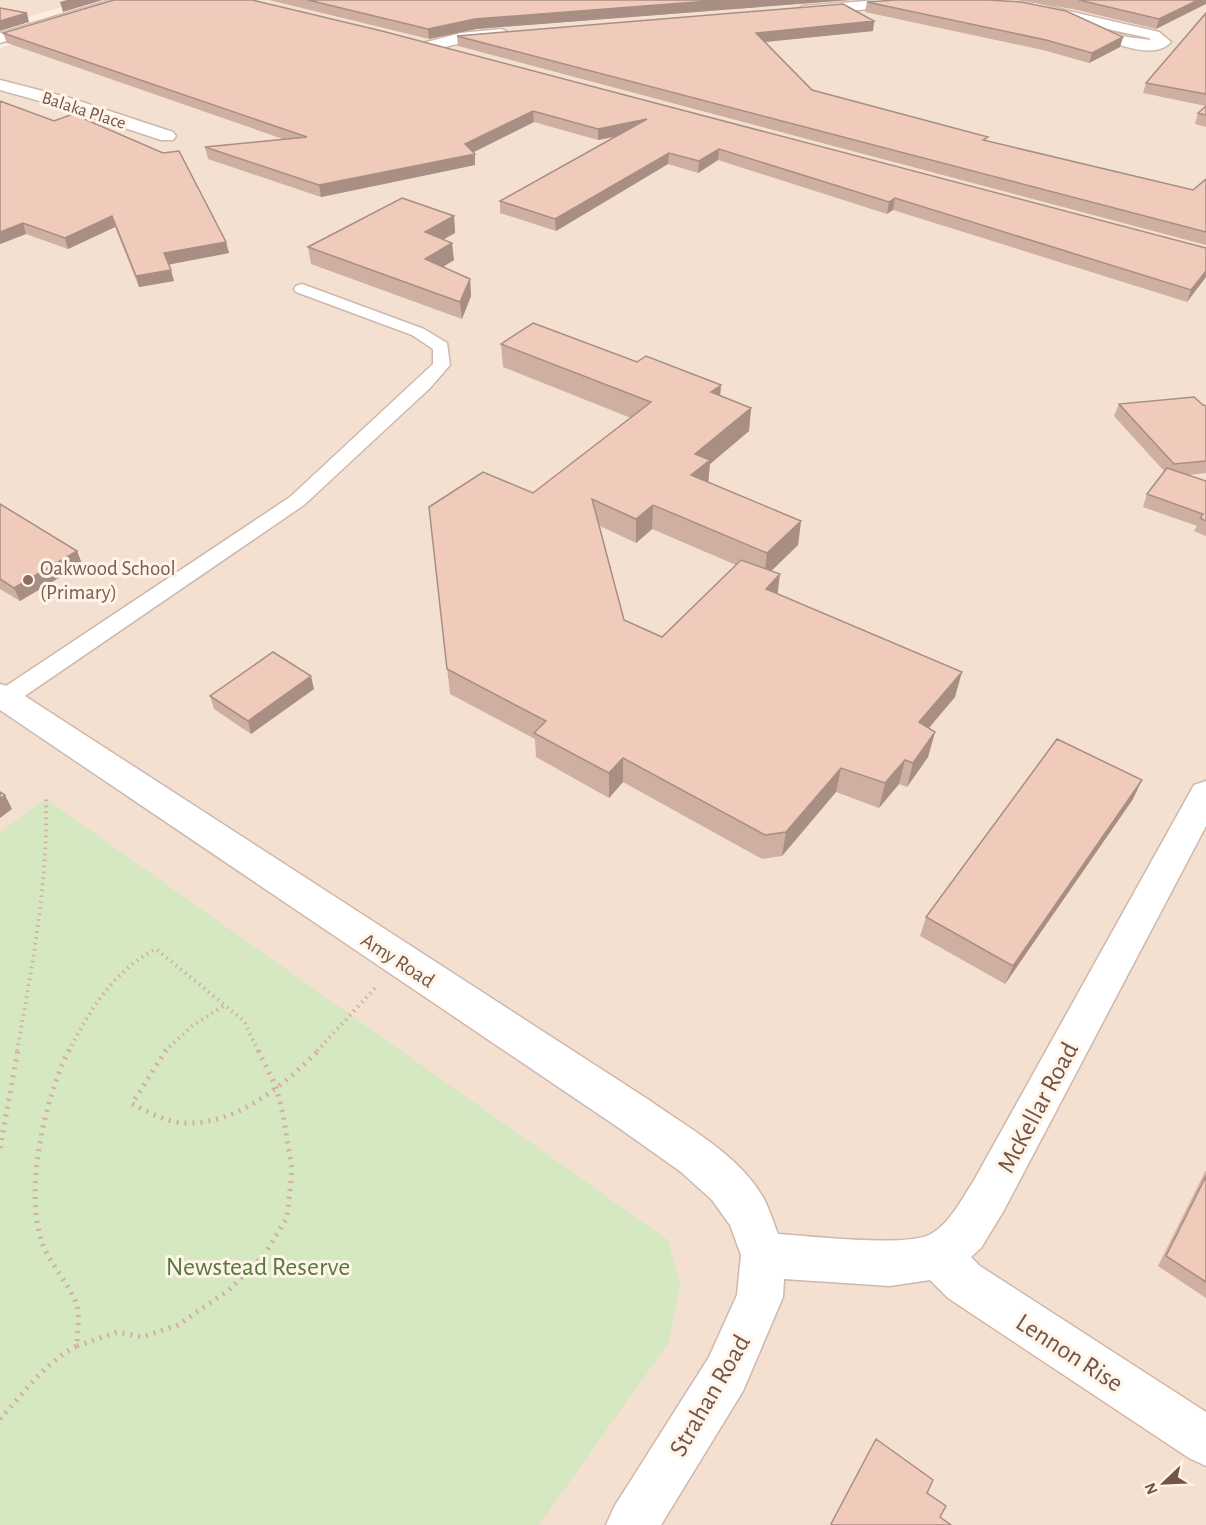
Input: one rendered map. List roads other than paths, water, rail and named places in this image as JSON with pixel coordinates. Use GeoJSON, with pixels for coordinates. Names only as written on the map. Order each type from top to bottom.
{"type":"FeatureCollection","features":[{"type":"Feature","properties":{"kind":"street"},"geometry":{"type":"LineString","coordinates":[[0,38],[126,0]]}},
{"type":"Feature","properties":{"kind":"street"},"geometry":{"type":"LineString","coordinates":[[787,11],[924,1]]}},
{"type":"Feature","properties":{"kind":"street"},"geometry":{"type":"LineString","coordinates":[[1017,4],[1154,35],[1163,42],[1141,44],[1107,36],[1070,16]]}},
{"type":"Feature","properties":{"kind":"street"},"geometry":{"type":"LineString","coordinates":[[429,46],[461,38],[522,32]]}},
{"type":"Feature","properties":{"kind":"street"},"geometry":{"type":"LineString","coordinates":[[409,40],[462,55]]}},
{"type":"Feature","properties":{"kind":"street","name":"Balaka Place"},"geometry":{"type":"LineString","coordinates":[[0,85],[64,102],[167,136]]}},
{"type":"Feature","properties":{"kind":"street","name":"Amy Road"},"geometry":{"type":"LineString","coordinates":[[2,696],[634,1114],[696,1158],[727,1185],[748,1213],[764,1255]]}},
{"type":"Feature","properties":{"kind":"street","name":"McKellar Road"},"geometry":{"type":"LineString","coordinates":[[938,1256],[965,1233],[988,1197],[1206,794]]}},
{"type":"Feature","properties":{"kind":"street"},"geometry":{"type":"LineString","coordinates":[[764,1255],[890,1263],[938,1256]]}},
{"type":"Feature","properties":{"kind":"street","name":"Strahan Road"},"geometry":{"type":"LineString","coordinates":[[632,1525],[726,1374],[760,1297],[764,1255]]}},
{"type":"Feature","properties":{"kind":"street","name":"Lennon Rise"},"geometry":{"type":"LineString","coordinates":[[938,1256],[964,1282],[1206,1441]]}},
{"type":"Feature","properties":{"kind":"lane"},"geometry":{"type":"LineString","coordinates":[[2,696],[271,516],[297,501],[424,384],[441,365],[441,346],[418,332],[302,289]]}},
{"type":"Feature","properties":{"kind":"place","name":"Oakwood School (Primary)"},"geometry":{"type":"Point","coordinates":[28,580]}},
{"type":"Feature","properties":{"kind":"park label","name":"Newstead Reserve"},"geometry":{"type":"Point","coordinates":[258,1266]}}]}
